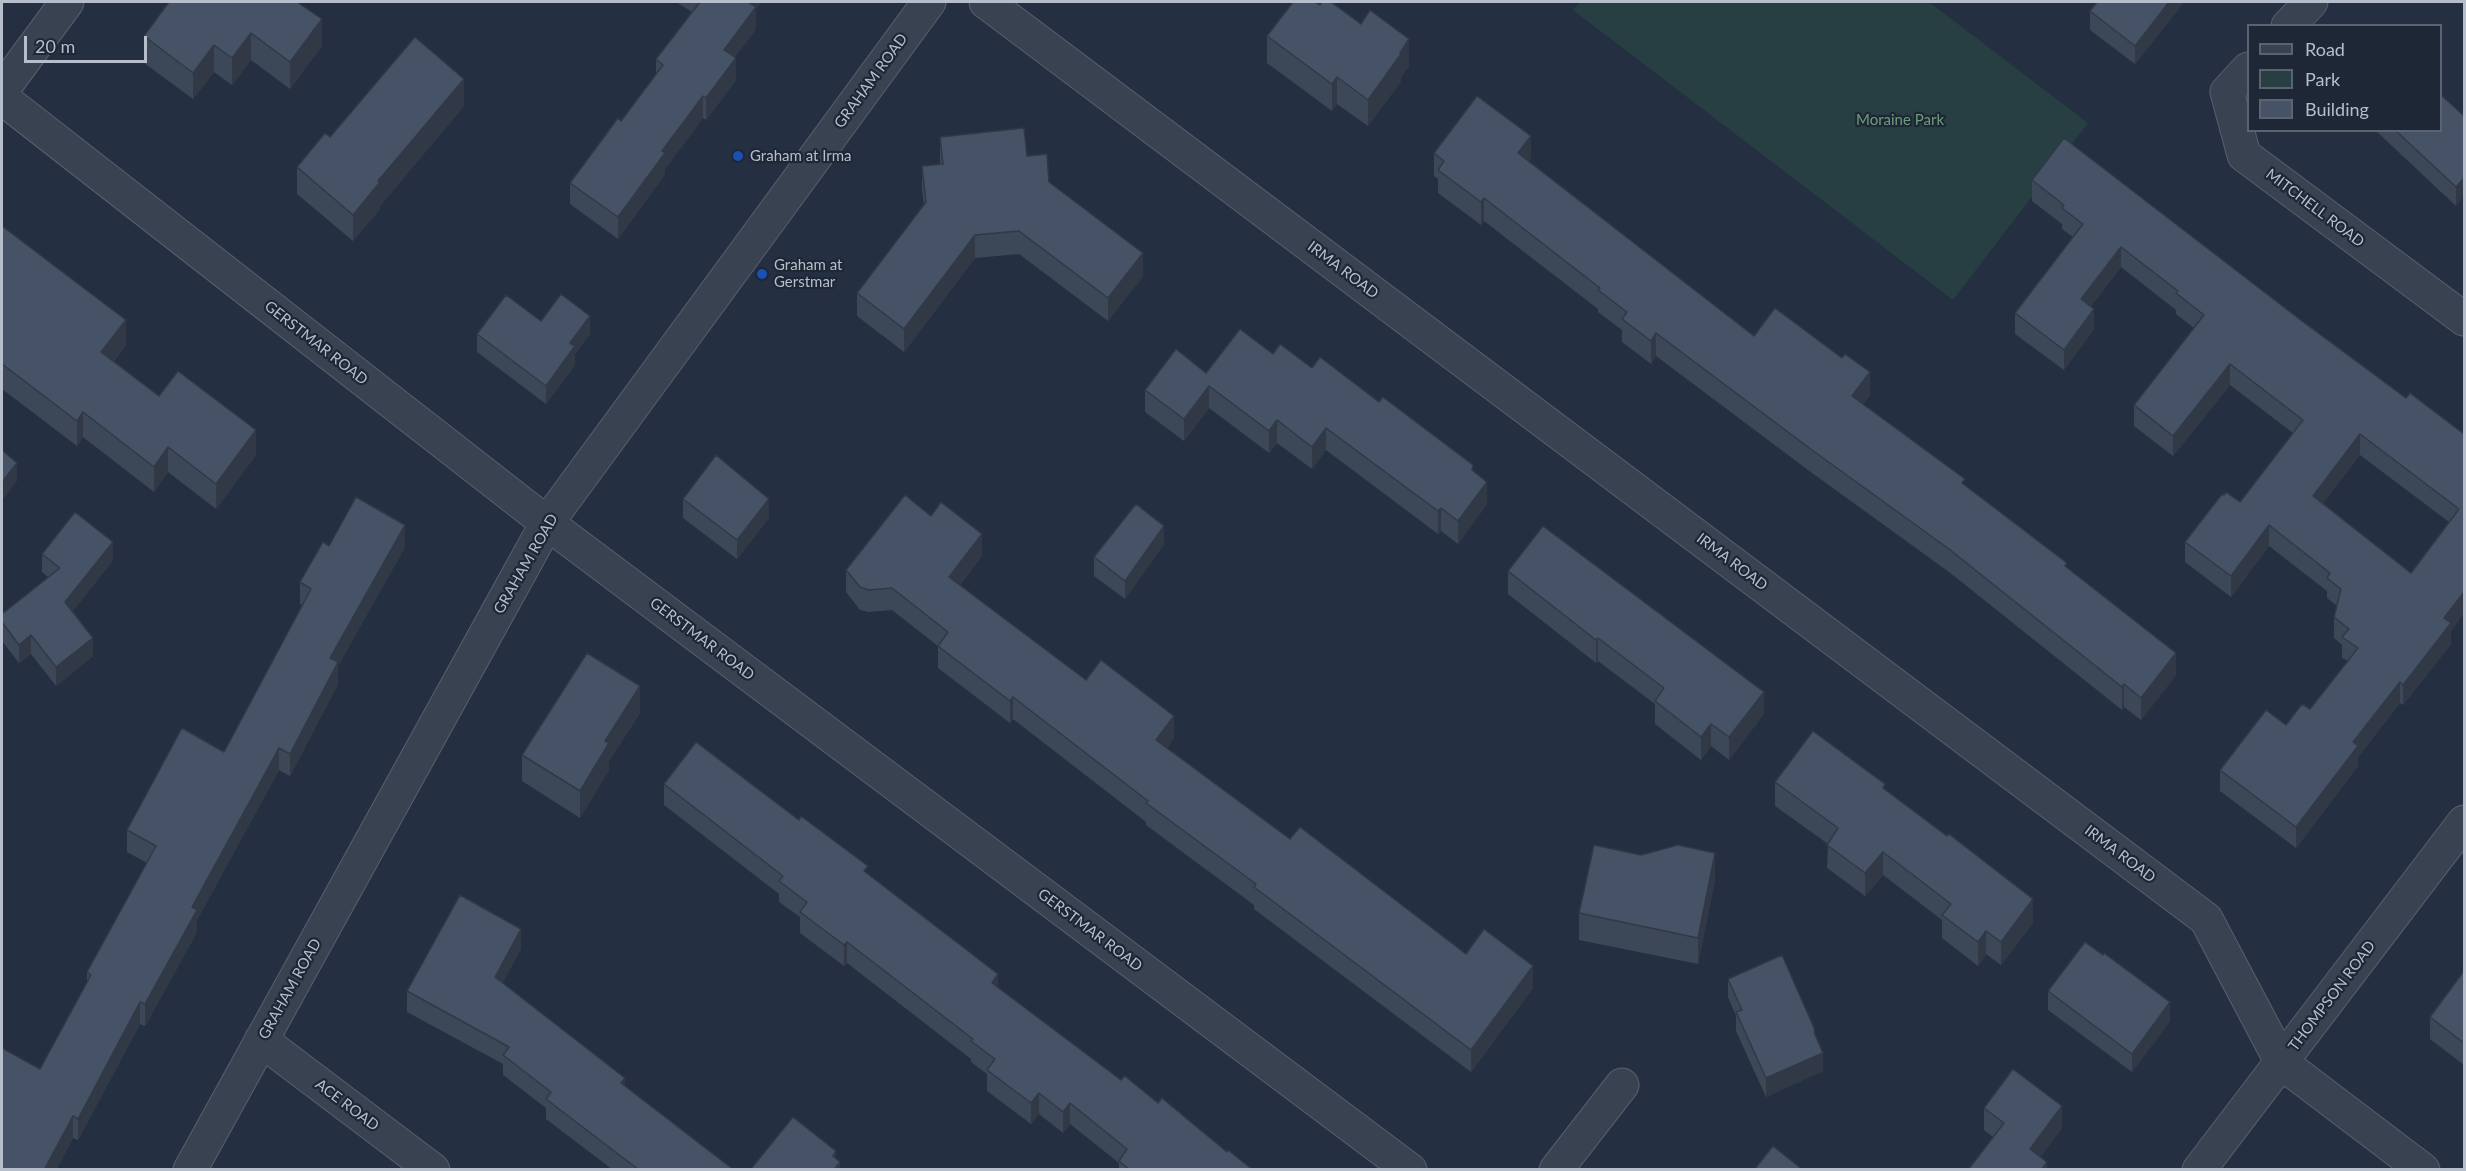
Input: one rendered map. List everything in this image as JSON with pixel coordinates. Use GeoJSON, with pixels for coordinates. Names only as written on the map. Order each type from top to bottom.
{"type":"FeatureCollection","features":[{"type":"Feature","properties":{"kind":"street"},"geometry":{"type":"LineString","coordinates":[[2,90],[67,2]]}},
{"type":"Feature","properties":{"kind":"street","name":"GRAHAM ROAD"},"geometry":{"type":"LineString","coordinates":[[190,1170],[547,523],[929,2]]}},
{"type":"Feature","properties":{"kind":"street","name":"IRMA ROAD"},"geometry":{"type":"LineString","coordinates":[[986,2],[2206,919],[2282,1063],[2423,1170]]}},
{"type":"Feature","properties":{"kind":"street"},"geometry":{"type":"LineString","coordinates":[[2290,24],[2310,2]]}},
{"type":"Feature","properties":{"kind":"street","name":"MITCHELL ROAD"},"geometry":{"type":"LineString","coordinates":[[2247,70],[2227,92],[2244,155],[2464,319]]}},
{"type":"Feature","properties":{"kind":"street","name":"GERSTMAR ROAD"},"geometry":{"type":"LineString","coordinates":[[2,98],[547,523],[1410,1170]]}},
{"type":"Feature","properties":{"kind":"street","name":"THOMPSON ROAD"},"geometry":{"type":"LineString","coordinates":[[2199,1170],[2464,822]]}},
{"type":"Feature","properties":{"kind":"street","name":"ACE ROAD"},"geometry":{"type":"LineString","coordinates":[[261,1040],[433,1170]]}},
{"type":"Feature","properties":{"kind":"street"},"geometry":{"type":"LineString","coordinates":[[1556,1170],[1622,1085]]}},
{"type":"Feature","properties":{"kind":"green space","name":"Moraine Park"},"geometry":{"type":"Polygon","coordinates":[[[1580,2],[1929,2],[2088,123],[1953,300],[1573,10],[1580,2]]]}},
{"type":"Feature","properties":{"kind":"building"},"geometry":{"type":"Polygon","coordinates":[[[169,2],[297,2],[322,19],[290,62],[251,33],[232,58],[214,45],[193,73],[144,36],[169,2]]]}},
{"type":"Feature","properties":{"kind":"building"},"geometry":{"type":"Polygon","coordinates":[[[700,2],[748,2],[756,7],[724,50],[736,58],[706,98],[703,96],[662,151],[665,153],[618,217],[570,183],[618,118],[621,121],[663,65],[656,59],[700,2]]]}},
{"type":"Feature","properties":{"kind":"building"},"geometry":{"type":"Polygon","coordinates":[[[1293,2],[1315,2],[1320,5],[1322,2],[1331,2],[1361,24],[1370,10],[1409,39],[1368,100],[1337,77],[1332,84],[1267,36],[1293,2]]]}},
{"type":"Feature","properties":{"kind":"building"},"geometry":{"type":"Polygon","coordinates":[[[2097,2],[2169,2],[2135,46],[2090,11],[2097,2]]]}},
{"type":"Feature","properties":{"kind":"building"},"geometry":{"type":"Polygon","coordinates":[[[415,37],[464,79],[378,181],[380,182],[353,215],[297,167],[325,133],[330,137],[415,37]]]}},
{"type":"Feature","properties":{"kind":"building"},"geometry":{"type":"Polygon","coordinates":[[[1477,96],[1531,136],[1518,153],[1754,336],[1775,308],[1842,358],[1845,354],[1870,372],[1852,396],[1965,479],[1962,483],[2067,563],[2065,566],[2176,653],[2141,698],[2124,684],[2122,687],[1949,549],[1656,333],[1651,341],[1622,319],[1627,312],[1598,290],[1600,288],[1484,198],[1481,202],[1438,170],[1444,161],[1434,153],[1477,96]]]}},
{"type":"Feature","properties":{"kind":"building"},"geometry":{"type":"Polygon","coordinates":[[[2442,96],[2464,116],[2464,178],[2456,187],[2397,132],[2442,132],[2442,96]]]}},
{"type":"Feature","properties":{"kind":"building"},"geometry":{"type":"Polygon","coordinates":[[[1024,128],[1027,156],[1047,154],[1049,182],[1143,253],[1108,298],[1019,231],[975,235],[904,329],[857,293],[926,202],[922,166],[943,164],[940,137],[1024,128]]]}},
{"type":"Feature","properties":{"kind":"building"},"geometry":{"type":"Polygon","coordinates":[[[2064,138],[2406,398],[2410,393],[2464,434],[2464,592],[2444,618],[2451,623],[2403,685],[2400,682],[2353,742],[2358,746],[2296,827],[2220,770],[2266,710],[2286,725],[2302,704],[2310,709],[2358,648],[2342,637],[2349,629],[2334,617],[2341,589],[2327,578],[2330,573],[2269,525],[2231,576],[2185,542],[2222,494],[2226,492],[2240,502],[2303,420],[2230,364],[2173,436],[2134,405],[2204,315],[2176,293],[2178,291],[2121,247],[2081,299],[2094,309],[2064,350],[2015,313],[2083,224],[2062,208],[2064,205],[2032,180],[2064,138]],[[2360,434],[2313,496],[2411,573],[2459,509],[2360,434]]]}},
{"type":"Feature","properties":{"kind":"building"},"geometry":{"type":"Polygon","coordinates":[[[2,226],[126,320],[101,352],[159,396],[178,371],[256,430],[216,484],[168,447],[154,467],[83,412],[77,421],[2,364],[2,226]]]}},
{"type":"Feature","properties":{"kind":"building"},"geometry":{"type":"Polygon","coordinates":[[[561,294],[590,316],[570,343],[575,346],[546,386],[477,334],[506,295],[541,321],[561,294]]]}},
{"type":"Feature","properties":{"kind":"building"},"geometry":{"type":"Polygon","coordinates":[[[1240,329],[1273,354],[1280,344],[1312,368],[1320,357],[1379,402],[1383,397],[1473,465],[1472,470],[1487,482],[1458,521],[1441,508],[1438,511],[1326,428],[1312,447],[1277,420],[1269,431],[1209,386],[1184,419],[1145,390],[1176,349],[1206,373],[1240,329]]]}},
{"type":"Feature","properties":{"kind":"building"},"geometry":{"type":"Polygon","coordinates":[[[2,450],[17,463],[2,482],[2,450]]]}},
{"type":"Feature","properties":{"kind":"building"},"geometry":{"type":"Polygon","coordinates":[[[716,455],[769,499],[737,540],[683,499],[716,455]]]}},
{"type":"Feature","properties":{"kind":"building"},"geometry":{"type":"Polygon","coordinates":[[[905,495],[931,516],[941,502],[982,534],[949,577],[1086,680],[1101,660],[1174,716],[1156,740],[1290,839],[1300,827],[1466,954],[1484,929],[1533,966],[1471,1050],[1254,887],[1256,884],[1146,803],[1148,801],[1013,697],[1010,701],[938,646],[948,632],[892,588],[869,590],[860,587],[846,570],[905,495]]]}},
{"type":"Feature","properties":{"kind":"building"},"geometry":{"type":"Polygon","coordinates":[[[356,497],[405,525],[330,658],[338,662],[290,754],[279,748],[192,907],[197,910],[145,1004],[140,1002],[78,1119],[73,1116],[44,1170],[2,1170],[2,1048],[40,1069],[91,975],[87,972],[156,846],[127,830],[182,728],[224,752],[311,589],[300,582],[323,542],[329,546],[356,497]]]}},
{"type":"Feature","properties":{"kind":"building"},"geometry":{"type":"Polygon","coordinates":[[[1136,504],[1164,526],[1125,581],[1094,557],[1136,504]]]}},
{"type":"Feature","properties":{"kind":"building"},"geometry":{"type":"Polygon","coordinates":[[[75,512],[113,542],[65,602],[93,638],[56,667],[31,635],[19,645],[2,622],[2,614],[60,568],[42,554],[75,512]]]}},
{"type":"Feature","properties":{"kind":"building"},"geometry":{"type":"Polygon","coordinates":[[[1543,526],[1764,692],[1729,737],[1711,724],[1701,737],[1655,701],[1664,688],[1598,638],[1596,640],[1508,571],[1543,526]]]}},
{"type":"Feature","properties":{"kind":"building"},"geometry":{"type":"Polygon","coordinates":[[[587,653],[640,686],[605,741],[609,743],[580,791],[522,755],[587,653]]]}},
{"type":"Feature","properties":{"kind":"building"},"geometry":{"type":"Polygon","coordinates":[[[1813,731],[1885,784],[1883,788],[1947,836],[1949,834],[2033,899],[2001,942],[1986,931],[1978,942],[1942,915],[1951,904],[1883,852],[1865,873],[1827,845],[1838,828],[1775,782],[1813,731]]]}},
{"type":"Feature","properties":{"kind":"building"},"geometry":{"type":"Polygon","coordinates":[[[696,742],[799,820],[801,816],[868,866],[864,871],[998,974],[992,983],[1121,1080],[1125,1076],[1158,1103],[1162,1098],[1227,1152],[1228,1150],[1253,1170],[1130,1170],[1119,1161],[1127,1149],[1070,1103],[1063,1112],[1039,1093],[1031,1103],[987,1070],[995,1059],[971,1041],[973,1039],[847,942],[844,945],[800,912],[807,902],[779,881],[783,876],[664,784],[696,742]]]}},
{"type":"Feature","properties":{"kind":"building"},"geometry":{"type":"Polygon","coordinates":[[[1594,845],[1641,855],[1678,845],[1715,853],[1698,938],[1579,913],[1594,845]]]}},
{"type":"Feature","properties":{"kind":"building"},"geometry":{"type":"Polygon","coordinates":[[[460,895],[521,929],[495,977],[625,1078],[621,1083],[734,1170],[639,1170],[546,1099],[551,1092],[503,1055],[509,1047],[407,991],[460,895]]]}},
{"type":"Feature","properties":{"kind":"building"},"geometry":{"type":"Polygon","coordinates":[[[2085,942],[2103,955],[2104,953],[2170,1002],[2132,1054],[2048,991],[2085,942]]]}},
{"type":"Feature","properties":{"kind":"building"},"geometry":{"type":"Polygon","coordinates":[[[1782,955],[1823,1053],[1766,1078],[1736,1012],[1742,1010],[1728,979],[1782,955]]]}},
{"type":"Feature","properties":{"kind":"building"},"geometry":{"type":"Polygon","coordinates":[[[2464,971],[2464,1043],[2430,1017],[2464,971]]]}},
{"type":"Feature","properties":{"kind":"building"},"geometry":{"type":"Polygon","coordinates":[[[2013,1069],[2062,1106],[2030,1149],[2047,1162],[2041,1170],[1968,1170],[2004,1123],[1984,1108],[2013,1069]]]}},
{"type":"Feature","properties":{"kind":"building"},"geometry":{"type":"Polygon","coordinates":[[[793,1117],[836,1151],[833,1156],[840,1162],[834,1170],[750,1170],[793,1117]]]}},
{"type":"Feature","properties":{"kind":"building"},"geometry":{"type":"Polygon","coordinates":[[[1773,1146],[1803,1170],[1754,1170],[1773,1146]]]}},
{"type":"Feature","properties":{"kind":"place","name":"Graham at Irma"},"geometry":{"type":"Point","coordinates":[738,156]}},
{"type":"Feature","properties":{"kind":"place","name":"Graham at Gerstmar"},"geometry":{"type":"Point","coordinates":[762,274]}}]}
